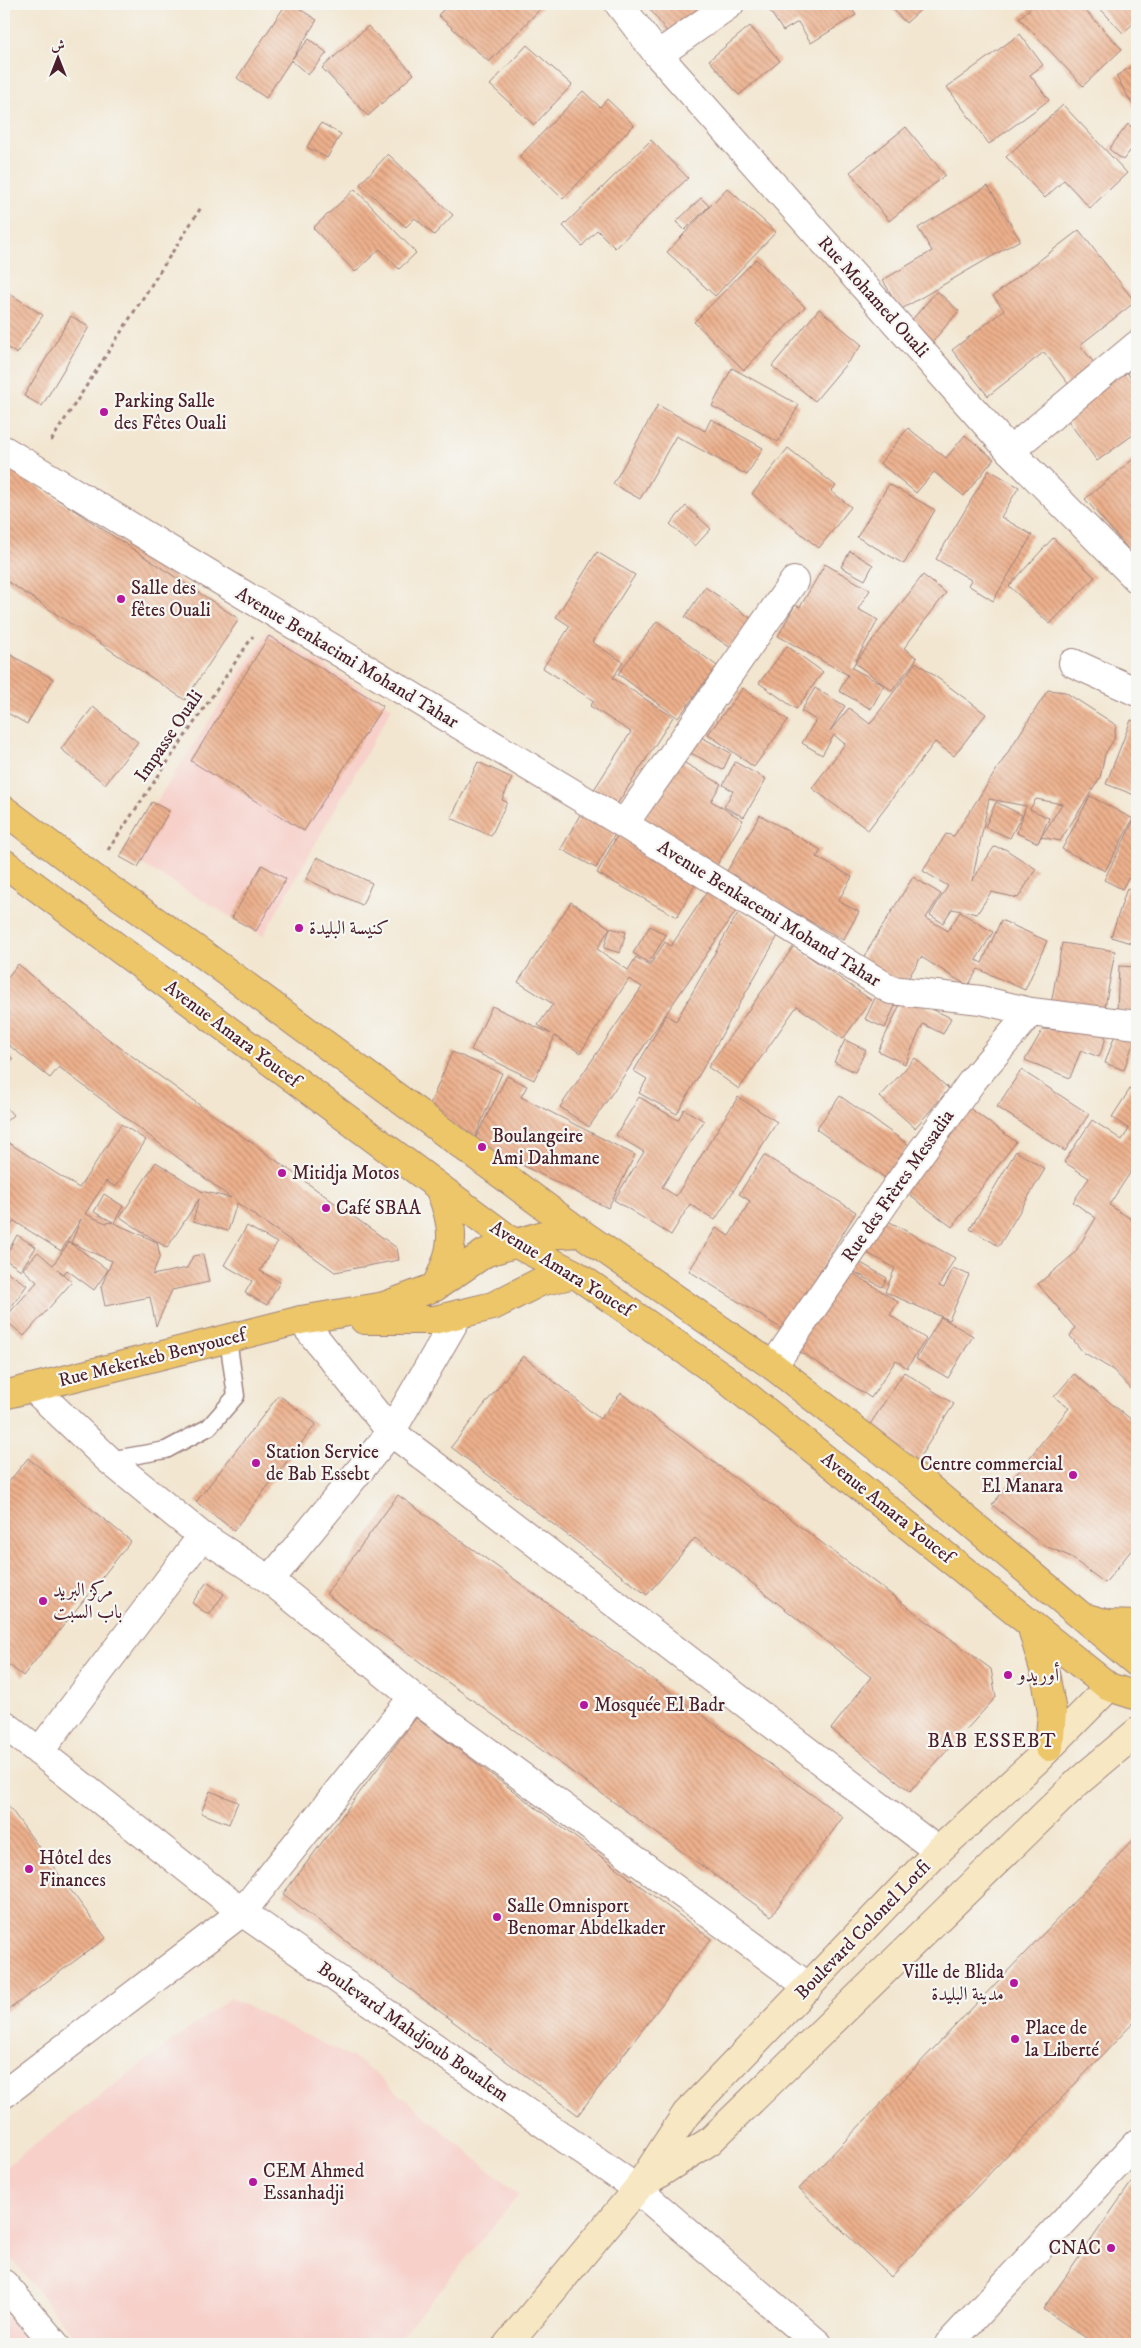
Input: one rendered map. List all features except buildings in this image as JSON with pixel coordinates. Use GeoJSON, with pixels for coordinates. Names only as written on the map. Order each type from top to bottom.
{"type":"FeatureCollection","features":[{"type":"Feature","properties":{"kind":"main road","name":"Avenue Amara Youcef"},"geometry":{"type":"LineString","coordinates":[[4,810],[91,876],[204,955],[581,1233],[773,1366],[923,1484],[1136,1659]]}},
{"type":"Feature","properties":{"kind":"main road","name":"Avenue Amara Youcef"},"geometry":{"type":"LineString","coordinates":[[4,862],[440,1190],[514,1243],[574,1274],[722,1376],[1109,1688],[1137,1696]]}},
{"type":"Feature","properties":{"kind":"main road"},"geometry":{"type":"LineString","coordinates":[[435,1287],[447,1264],[452,1239],[450,1213],[440,1190]]}},
{"type":"Feature","properties":{"kind":"main road"},"geometry":{"type":"LineString","coordinates":[[301,1320],[384,1306],[435,1287],[485,1253],[543,1235],[581,1233]]}},
{"type":"Feature","properties":{"kind":"main road"},"geometry":{"type":"LineString","coordinates":[[301,1320],[434,1320],[493,1306],[540,1282],[574,1274]]}},
{"type":"Feature","properties":{"kind":"main road","name":"Rue Mekerkeb Benyoucef"},"geometry":{"type":"LineString","coordinates":[[4,1395],[301,1320]]}},
{"type":"Feature","properties":{"kind":"main road"},"geometry":{"type":"LineString","coordinates":[[1084,1617],[1108,1624],[1137,1625]]}},
{"type":"Feature","properties":{"kind":"main road"},"geometry":{"type":"LineString","coordinates":[[1030,1625],[1043,1666],[1052,1712],[1049,1747]]}},
{"type":"Feature","properties":{"kind":"main road"},"geometry":{"type":"LineString","coordinates":[[1109,1688],[1136,1659]]}},
{"type":"Feature","properties":{"kind":"main road","name":"Boulevard Colonel Lotfi"},"geometry":{"type":"LineString","coordinates":[[508,2344],[637,2189],[686,2114],[938,1851],[1109,1688]]}},
{"type":"Feature","properties":{"kind":"main road","name":"Boulevard Colonel Lotfi"},"geometry":{"type":"LineString","coordinates":[[637,2189],[710,2141],[1078,1782],[1137,1732]]}},
{"type":"Feature","properties":{"kind":"street","name":"Rue Mohamed Ouali"},"geometry":{"type":"LineString","coordinates":[[619,4],[658,55],[1010,451],[1137,579]]}},
{"type":"Feature","properties":{"kind":"street"},"geometry":{"type":"LineString","coordinates":[[658,55],[730,4]]}},
{"type":"Feature","properties":{"kind":"street"},"geometry":{"type":"LineString","coordinates":[[1010,451],[1137,345]]}},
{"type":"Feature","properties":{"kind":"street","name":"Avenue Benkacimi Mohand Tahar"},"geometry":{"type":"LineString","coordinates":[[4,450],[485,741]]}},
{"type":"Feature","properties":{"kind":"street"},"geometry":{"type":"LineString","coordinates":[[624,824],[794,581]]}},
{"type":"Feature","properties":{"kind":"street"},"geometry":{"type":"LineString","coordinates":[[1073,664],[1137,692]]}},
{"type":"Feature","properties":{"kind":"street","name":"Avenue Benkacemi Mohand Tahar"},"geometry":{"type":"LineString","coordinates":[[485,741],[624,824],[891,990],[981,1000],[1032,1012],[1137,1025]]}},
{"type":"Feature","properties":{"kind":"street","name":"Rue des Frères Messadia"},"geometry":{"type":"LineString","coordinates":[[773,1366],[886,1201],[973,1080],[1032,1012]]}},
{"type":"Feature","properties":{"kind":"street"},"geometry":{"type":"LineString","coordinates":[[270,1580],[391,1432],[459,1314]]}},
{"type":"Feature","properties":{"kind":"street"},"geometry":{"type":"LineString","coordinates":[[301,1320],[391,1432],[938,1851]]}},
{"type":"Feature","properties":{"kind":"street"},"geometry":{"type":"LineString","coordinates":[[33,1388],[108,1460],[202,1536],[270,1580],[413,1697],[808,1987]]}},
{"type":"Feature","properties":{"kind":"street"},"geometry":{"type":"LineString","coordinates":[[39,1752],[202,1536]]}},
{"type":"Feature","properties":{"kind":"street"},"geometry":{"type":"LineString","coordinates":[[4,2094],[242,1912],[413,1697]]}},
{"type":"Feature","properties":{"kind":"street","name":"Boulevard Mahdjoub Boualem"},"geometry":{"type":"LineString","coordinates":[[4,1724],[242,1912],[637,2189],[818,2344]]}},
{"type":"Feature","properties":{"kind":"street"},"geometry":{"type":"LineString","coordinates":[[949,2344],[1137,2143]]}},
{"type":"Feature","properties":{"kind":"street"},"geometry":{"type":"LineString","coordinates":[[4,2284],[55,2344]]}},
{"type":"Feature","properties":{"kind":"lane"},"geometry":{"type":"LineString","coordinates":[[108,1460],[166,1450],[209,1427],[236,1396],[228,1339]]}},
{"type":"Feature","properties":{"kind":"path"},"geometry":{"type":"LineString","coordinates":[[33,468],[202,206]]}},
{"type":"Feature","properties":{"kind":"path","name":"Impasse Ouali"},"geometry":{"type":"LineString","coordinates":[[91,876],[270,612]]}},
{"type":"Feature","properties":{"kind":"shaded area"},"geometry":{"type":"Polygon","coordinates":[[[268,631],[392,708],[263,936],[123,853],[268,631]]]}},
{"type":"Feature","properties":{"kind":"shaded area","name":"CEM Ahmed Essanhadji"},"geometry":{"type":"Polygon","coordinates":[[[230,1998],[361,2062],[519,2195],[395,2344],[80,2344],[4,2249],[4,2168],[230,1998]]]}},
{"type":"Feature","properties":{"kind":"shaded area"},"geometry":{"type":"Polygon","coordinates":[[[4,2313],[29,2344],[4,2344],[4,2313]]]}},
{"type":"Feature","properties":{"kind":"place","name":"Parking Salle des Fêtes Ouali"},"geometry":{"type":"Point","coordinates":[104,412]}},
{"type":"Feature","properties":{"kind":"place","name":"Salle des fêtes Ouali"},"geometry":{"type":"Point","coordinates":[121,599]}},
{"type":"Feature","properties":{"kind":"place","name":"كنيسة البليدة"},"geometry":{"type":"Point","coordinates":[299,928]}},
{"type":"Feature","properties":{"kind":"place","name":"Boulangeire Ami Dahmane"},"geometry":{"type":"Point","coordinates":[482,1147]}},
{"type":"Feature","properties":{"kind":"place","name":"Mitidja Motos"},"geometry":{"type":"Point","coordinates":[282,1173]}},
{"type":"Feature","properties":{"kind":"place","name":"Café SBAA"},"geometry":{"type":"Point","coordinates":[326,1208]}},
{"type":"Feature","properties":{"kind":"place","name":"Station Service de Bab Essebt"},"geometry":{"type":"Point","coordinates":[256,1463]}},
{"type":"Feature","properties":{"kind":"place","name":"Centre commercial El Manara"},"geometry":{"type":"Point","coordinates":[1073,1475]}},
{"type":"Feature","properties":{"kind":"place","name":"مركز البريد باب السبت"},"geometry":{"type":"Point","coordinates":[43,1601]}},
{"type":"Feature","properties":{"kind":"place","name":"أوريدو"},"geometry":{"type":"Point","coordinates":[1008,1675]}},
{"type":"Feature","properties":{"kind":"place","name":"Mosquée El Badr"},"geometry":{"type":"Point","coordinates":[584,1705]}},
{"type":"Feature","properties":{"kind":"place","name":"Hôtel des Finances"},"geometry":{"type":"Point","coordinates":[29,1869]}},
{"type":"Feature","properties":{"kind":"place","name":"Salle Omnisport Benomar Abdelkader"},"geometry":{"type":"Point","coordinates":[497,1917]}},
{"type":"Feature","properties":{"kind":"place","name":"Ville de Blida مدينة البليدة"},"geometry":{"type":"Point","coordinates":[1014,1983]}},
{"type":"Feature","properties":{"kind":"place","name":"Place de la Liberté"},"geometry":{"type":"Point","coordinates":[1015,2039]}},
{"type":"Feature","properties":{"kind":"place","name":"CEM Ahmed Essanhadji"},"geometry":{"type":"Point","coordinates":[253,2182]}},
{"type":"Feature","properties":{"kind":"place","name":"CNAC"},"geometry":{"type":"Point","coordinates":[1111,2248]}},
{"type":"Feature","properties":{"kind":"district","name":"BAB ESSEBT"},"geometry":{"type":"Point","coordinates":[992,1741]}}]}
